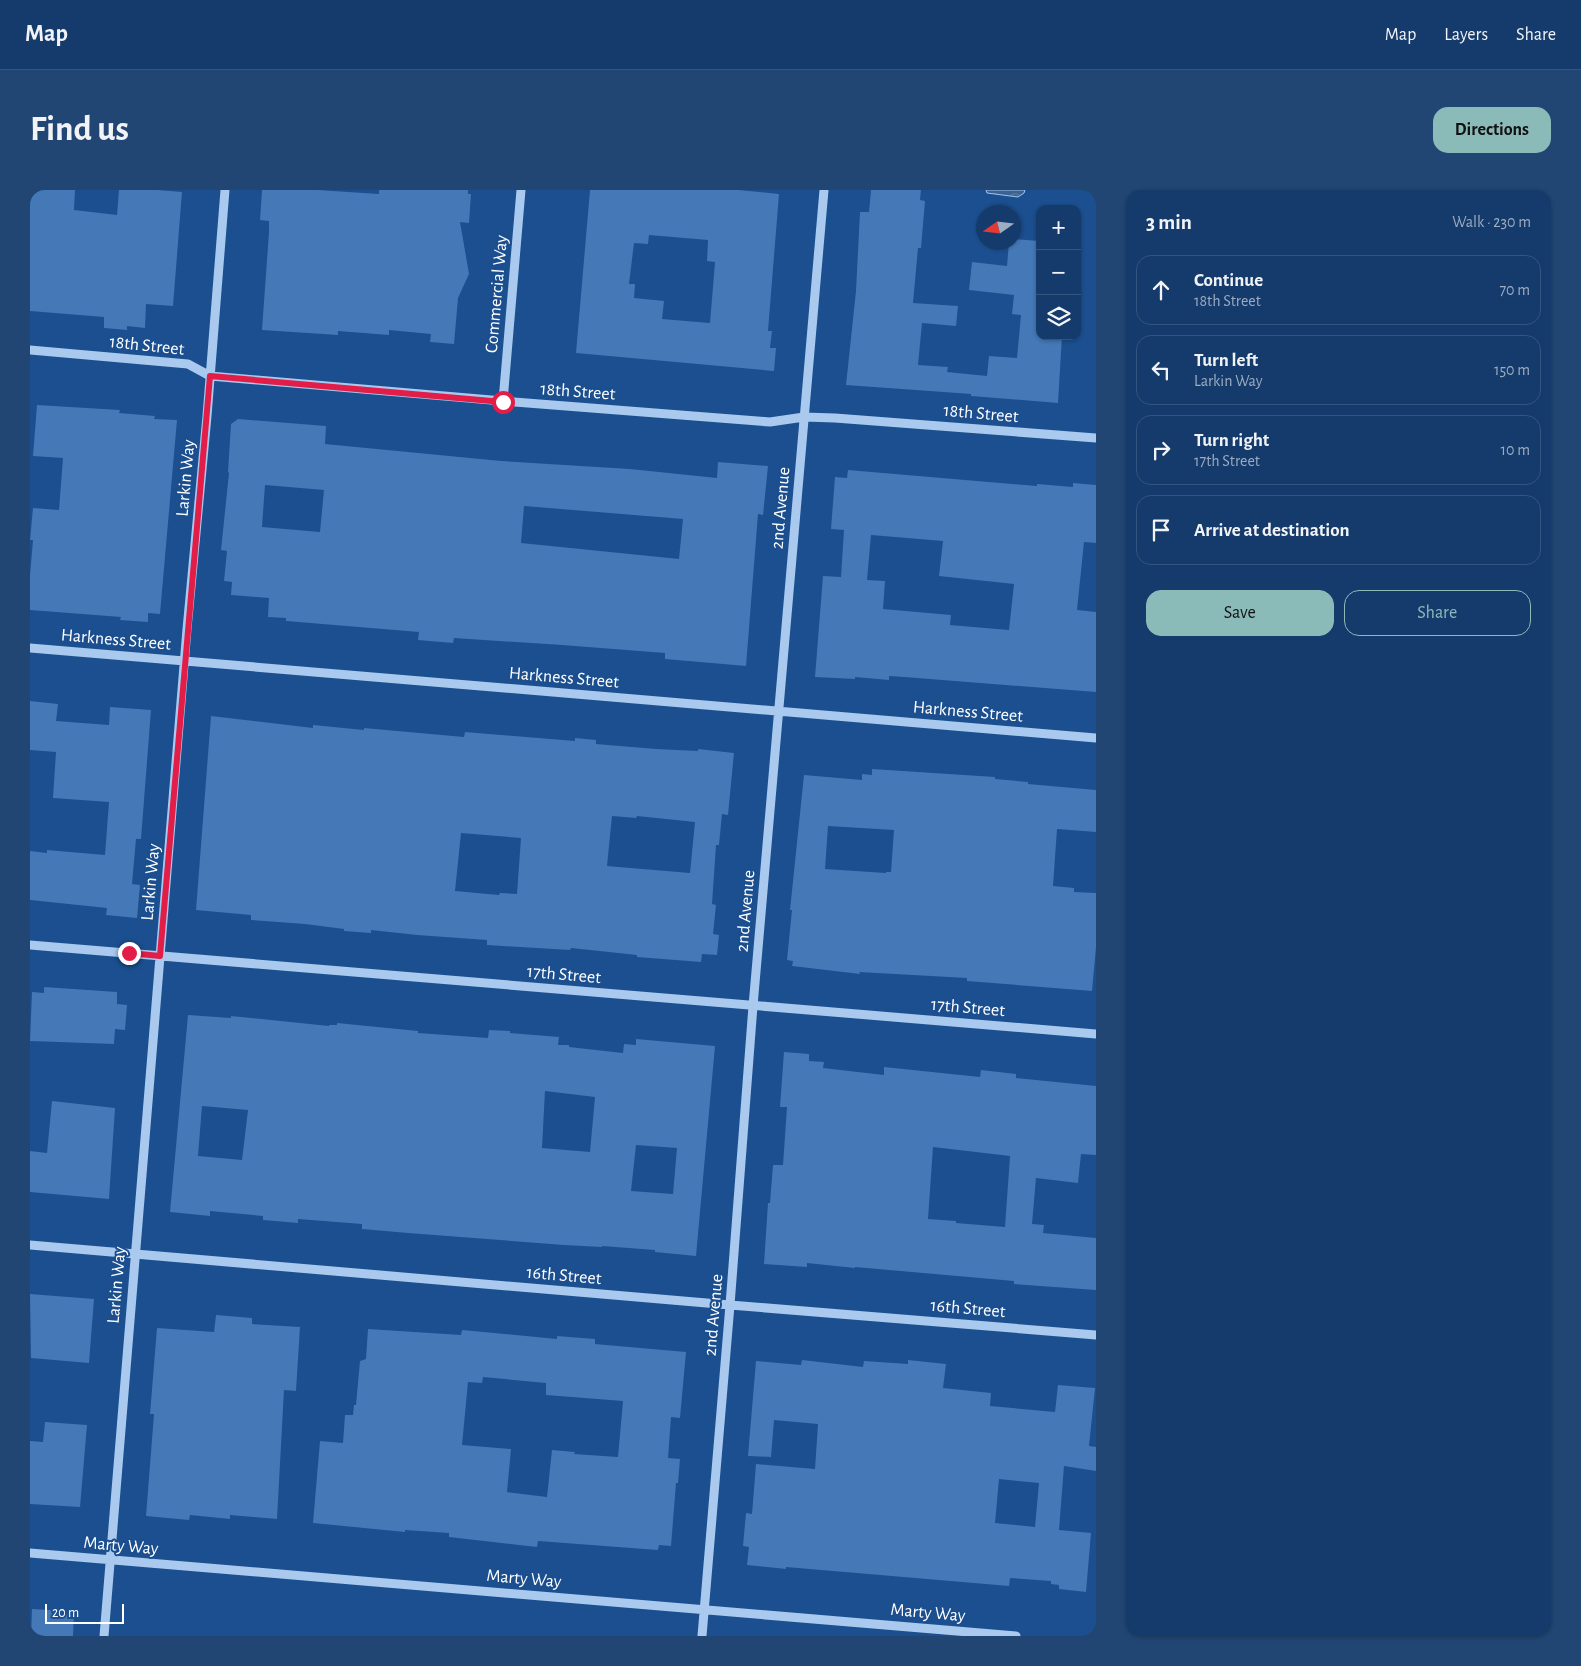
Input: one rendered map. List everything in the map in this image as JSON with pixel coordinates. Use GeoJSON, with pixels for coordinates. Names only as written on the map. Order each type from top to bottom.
{"type":"FeatureCollection","features":[{"type":"Feature","properties":{"kind":"street","name":"Larkin Way"},"geometry":{"type":"LineString","coordinates":[[104,1636],[184,661],[225,190]]}},
{"type":"Feature","properties":{"kind":"street","name":"Commercial Way"},"geometry":{"type":"LineString","coordinates":[[503,402],[521,190]]}},
{"type":"Feature","properties":{"kind":"street","name":"2nd Avenue"},"geometry":{"type":"LineString","coordinates":[[702,1636],[753,1006],[824,190]]}},
{"type":"Feature","properties":{"kind":"street","name":"18th Street"},"geometry":{"type":"LineString","coordinates":[[30,350],[188,364],[210,376],[503,402],[770,422],[804,417],[835,418],[1096,438]]}},
{"type":"Feature","properties":{"kind":"street","name":"Harkness Street"},"geometry":{"type":"LineString","coordinates":[[30,648],[1096,738]]}},
{"type":"Feature","properties":{"kind":"street","name":"17th Street"},"geometry":{"type":"LineString","coordinates":[[30,945],[1096,1034]]}},
{"type":"Feature","properties":{"kind":"street","name":"16th Street"},"geometry":{"type":"LineString","coordinates":[[30,1245],[730,1305],[1096,1334]]}},
{"type":"Feature","properties":{"kind":"street","name":"Marty Way"},"geometry":{"type":"LineString","coordinates":[[30,1553],[1016,1636]]}},
{"type":"Feature","properties":{"kind":"water"},"geometry":{"type":"Polygon","coordinates":[[[986,190],[1025,190],[1018,197],[987,193],[986,190]]]}},
{"type":"Feature","properties":{"kind":"building"},"geometry":{"type":"Polygon","coordinates":[[[30,190],[75,190],[74,210],[117,215],[119,190],[182,192],[173,306],[146,304],[145,328],[127,326],[127,330],[104,328],[104,317],[30,311],[30,190]]]}},
{"type":"Feature","properties":{"kind":"building"},"geometry":{"type":"Polygon","coordinates":[[[262,190],[318,190],[379,194],[379,190],[468,190],[468,194],[471,194],[469,223],[460,222],[469,274],[458,298],[454,344],[430,342],[431,334],[389,330],[389,335],[338,331],[338,335],[262,330],[269,221],[260,220],[262,190]]]}},
{"type":"Feature","properties":{"kind":"building"},"geometry":{"type":"Polygon","coordinates":[[[590,190],[739,190],[779,194],[768,331],[772,331],[770,348],[776,348],[774,371],[576,353],[590,190]],[[649,235],[648,244],[634,243],[629,284],[635,284],[634,298],[664,301],[662,319],[710,323],[715,262],[707,261],[708,240],[649,235]]]}},
{"type":"Feature","properties":{"kind":"building"},"geometry":{"type":"Polygon","coordinates":[[[871,190],[921,190],[920,200],[925,201],[921,248],[918,248],[913,303],[958,306],[956,326],[922,323],[918,365],[948,367],[947,372],[987,376],[989,356],[1017,358],[1021,315],[1012,314],[1014,295],[969,290],[972,262],[1007,266],[1008,250],[1021,250],[1021,240],[1036,241],[1036,340],[1062,340],[1058,403],[971,396],[971,394],[846,385],[856,291],[860,212],[869,212],[871,190]]]}},
{"type":"Feature","properties":{"kind":"building"},"geometry":{"type":"Polygon","coordinates":[[[37,405],[120,410],[119,413],[155,416],[154,419],[177,420],[160,614],[148,613],[148,622],[120,620],[121,617],[30,610],[33,540],[30,540],[33,508],[59,510],[63,458],[33,456],[37,405]]]}},
{"type":"Feature","properties":{"kind":"building"},"geometry":{"type":"Polygon","coordinates":[[[238,419],[326,426],[325,444],[501,461],[630,469],[717,478],[718,462],[768,466],[763,515],[758,514],[746,666],[665,659],[665,653],[454,638],[453,643],[418,640],[419,632],[286,621],[286,618],[268,617],[269,598],[231,595],[232,582],[224,581],[227,551],[221,550],[229,473],[231,424],[238,419]],[[265,485],[262,527],[320,532],[324,490],[265,485]],[[524,506],[521,543],[679,559],[683,519],[524,506]]]}},
{"type":"Feature","properties":{"kind":"building"},"geometry":{"type":"Polygon","coordinates":[[[848,470],[1037,486],[1037,484],[1073,487],[1073,483],[1096,485],[1096,543],[1084,542],[1077,610],[1096,612],[1096,692],[889,676],[889,680],[855,677],[855,679],[815,677],[823,576],[841,577],[844,530],[831,529],[835,477],[847,478],[848,470]],[[871,535],[867,580],[885,581],[883,609],[951,615],[950,625],[1009,630],[1014,584],[939,576],[943,541],[871,535]]]}},
{"type":"Feature","properties":{"kind":"building"},"geometry":{"type":"Polygon","coordinates":[[[30,701],[58,704],[56,721],[109,725],[110,707],[151,710],[141,839],[136,839],[132,884],[140,885],[137,918],[106,915],[107,908],[30,900],[30,851],[47,853],[47,850],[105,855],[109,802],[53,798],[56,752],[30,750],[30,701]]]}},
{"type":"Feature","properties":{"kind":"building"},"geometry":{"type":"Polygon","coordinates":[[[211,716],[313,728],[313,725],[364,730],[364,728],[464,737],[465,732],[575,741],[575,738],[596,740],[596,744],[656,749],[698,751],[698,749],[734,753],[728,815],[722,814],[719,845],[716,845],[712,904],[716,905],[713,934],[719,935],[717,955],[702,954],[701,962],[637,957],[637,955],[571,948],[570,950],[487,945],[487,940],[371,930],[371,933],[344,931],[344,929],[305,924],[251,920],[251,915],[196,910],[211,716]],[[612,816],[607,866],[690,873],[695,822],[637,816],[636,818],[612,816]],[[461,833],[455,891],[499,895],[500,893],[517,894],[521,838],[461,833]]]}},
{"type":"Feature","properties":{"kind":"building"},"geometry":{"type":"Polygon","coordinates":[[[872,769],[995,777],[995,779],[1028,782],[1028,784],[1096,790],[1096,832],[1057,829],[1053,886],[1074,888],[1074,892],[1096,893],[1096,947],[1092,991],[967,981],[967,978],[859,972],[860,974],[792,966],[793,961],[787,960],[792,910],[790,910],[804,775],[862,780],[862,774],[872,775],[872,769]],[[828,826],[825,869],[891,872],[894,830],[828,826]]]}},
{"type":"Feature","properties":{"kind":"building"},"geometry":{"type":"Polygon","coordinates":[[[44,987],[117,992],[117,1004],[127,1005],[125,1030],[115,1029],[114,1044],[30,1041],[32,992],[44,993],[44,987]]]}},
{"type":"Feature","properties":{"kind":"building"},"geometry":{"type":"Polygon","coordinates":[[[188,1015],[231,1018],[231,1016],[329,1026],[337,1025],[337,1023],[418,1031],[418,1033],[488,1038],[489,1030],[510,1031],[510,1033],[559,1037],[558,1045],[623,1053],[624,1044],[636,1045],[636,1039],[715,1046],[696,1256],[655,1252],[655,1250],[564,1245],[362,1229],[362,1224],[298,1219],[298,1223],[263,1220],[263,1216],[210,1211],[210,1216],[170,1212],[188,1015]],[[545,1091],[542,1148],[590,1152],[595,1097],[545,1091]],[[202,1106],[198,1156],[242,1160],[248,1110],[202,1106]],[[636,1145],[631,1191],[673,1194],[677,1148],[636,1145]]]}},
{"type":"Feature","properties":{"kind":"building"},"geometry":{"type":"Polygon","coordinates":[[[784,1052],[809,1054],[809,1061],[824,1062],[823,1068],[884,1075],[884,1067],[980,1077],[981,1070],[1016,1074],[1016,1078],[1096,1086],[1096,1155],[1081,1154],[1078,1183],[1036,1178],[1032,1224],[1044,1225],[1043,1233],[1096,1238],[1096,1290],[1014,1284],[1014,1281],[807,1263],[807,1267],[764,1264],[768,1203],[770,1203],[773,1165],[783,1165],[787,1107],[780,1107],[784,1052]],[[933,1147],[928,1219],[1005,1227],[1010,1156],[933,1147]]]}},
{"type":"Feature","properties":{"kind":"building"},"geometry":{"type":"Polygon","coordinates":[[[52,1101],[115,1108],[109,1199],[30,1192],[30,1151],[47,1153],[52,1101]]]}},
{"type":"Feature","properties":{"kind":"building"},"geometry":{"type":"Polygon","coordinates":[[[30,1294],[94,1299],[89,1363],[31,1358],[30,1294]]]}},
{"type":"Feature","properties":{"kind":"building"},"geometry":{"type":"Polygon","coordinates":[[[216,1315],[252,1318],[252,1324],[300,1327],[296,1391],[284,1390],[277,1519],[230,1515],[230,1519],[190,1515],[189,1520],[146,1516],[154,1414],[150,1414],[157,1328],[214,1332],[216,1315]]]}},
{"type":"Feature","properties":{"kind":"building"},"geometry":{"type":"Polygon","coordinates":[[[368,1329],[461,1335],[462,1330],[557,1339],[557,1336],[595,1339],[595,1344],[686,1352],[680,1418],[671,1417],[668,1458],[680,1459],[678,1483],[676,1483],[671,1546],[659,1545],[658,1550],[538,1541],[537,1547],[449,1537],[449,1533],[405,1530],[405,1532],[313,1523],[320,1441],[343,1443],[345,1415],[353,1415],[354,1405],[356,1405],[360,1361],[366,1359],[368,1329]],[[483,1377],[482,1383],[468,1382],[462,1445],[511,1449],[507,1492],[547,1497],[552,1450],[575,1452],[574,1454],[618,1457],[623,1401],[546,1395],[546,1383],[483,1377]]]}},
{"type":"Feature","properties":{"kind":"building"},"geometry":{"type":"Polygon","coordinates":[[[802,1360],[863,1367],[864,1361],[908,1364],[908,1360],[946,1364],[943,1388],[991,1393],[990,1406],[1055,1412],[1058,1385],[1095,1388],[1089,1446],[1096,1447],[1096,1471],[1064,1466],[1059,1530],[1091,1533],[1086,1592],[1059,1589],[1059,1585],[1051,1584],[1051,1581],[1010,1578],[1009,1586],[747,1565],[749,1547],[743,1546],[746,1513],[752,1514],[756,1464],[815,1469],[818,1424],[774,1420],[771,1457],[748,1456],[756,1361],[801,1365],[802,1360]],[[999,1479],[995,1523],[1035,1527],[1039,1483],[999,1479]]]}},
{"type":"Feature","properties":{"kind":"building"},"geometry":{"type":"Polygon","coordinates":[[[45,1422],[87,1425],[80,1507],[30,1504],[30,1441],[43,1442],[45,1422]]]}},
{"type":"Feature","properties":{"kind":"building"},"geometry":{"type":"Polygon","coordinates":[[[32,1609],[74,1613],[73,1636],[31,1636],[32,1609]]]}},
{"type":"Feature","properties":{"kind":"route"},"geometry":{"type":"LineString","coordinates":[[129,953],[160,956],[210,376],[503,402]]}}]}
